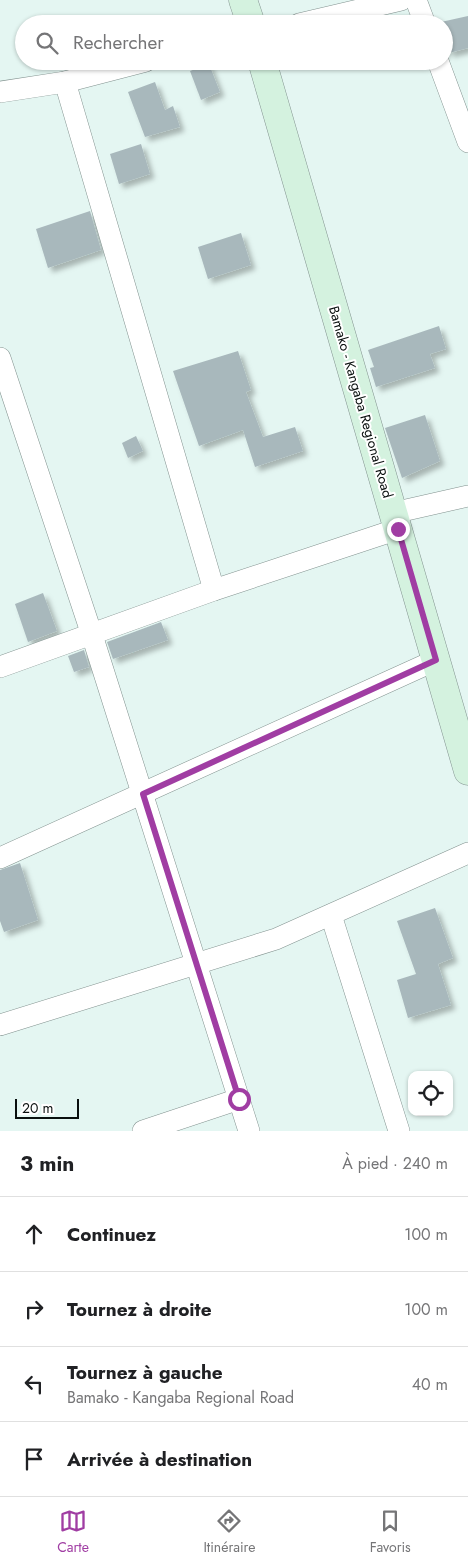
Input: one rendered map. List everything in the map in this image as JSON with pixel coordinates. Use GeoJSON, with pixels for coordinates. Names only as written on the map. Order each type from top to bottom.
{"type":"FeatureCollection","features":[{"type":"Feature","properties":{"kind":"street"},"geometry":{"type":"LineString","coordinates":[[243,0],[248,15]]}},
{"type":"Feature","properties":{"kind":"street"},"geometry":{"type":"LineString","coordinates":[[337,15],[400,0]]}},
{"type":"Feature","properties":{"kind":"street"},"geometry":{"type":"LineString","coordinates":[[416,0],[422,15]]}},
{"type":"Feature","properties":{"kind":"street"},"geometry":{"type":"LineString","coordinates":[[0,92],[65,82],[111,70]]}},
{"type":"Feature","properties":{"kind":"street","name":"Bamako - Kangaba Regional Road"},"geometry":{"type":"LineString","coordinates":[[265,70],[468,771]]}},
{"type":"Feature","properties":{"kind":"street"},"geometry":{"type":"LineString","coordinates":[[441,70],[468,142]]}},
{"type":"Feature","properties":{"kind":"street"},"geometry":{"type":"LineString","coordinates":[[65,82],[214,590]]}},
{"type":"Feature","properties":{"kind":"street"},"geometry":{"type":"LineString","coordinates":[[0,358],[92,635],[250,1131]]}},
{"type":"Feature","properties":{"kind":"street"},"geometry":{"type":"LineString","coordinates":[[0,667],[92,635],[396,521],[468,496]]}},
{"type":"Feature","properties":{"kind":"street"},"geometry":{"type":"LineString","coordinates":[[0,858],[436,660]]}},
{"type":"Feature","properties":{"kind":"street"},"geometry":{"type":"LineString","coordinates":[[0,1025],[276,939],[468,853]]}},
{"type":"Feature","properties":{"kind":"street"},"geometry":{"type":"LineString","coordinates":[[331,915],[398,1131]]}},
{"type":"Feature","properties":{"kind":"street"},"geometry":{"type":"LineString","coordinates":[[143,1131],[239,1099]]}},
{"type":"Feature","properties":{"kind":"building"},"geometry":{"type":"Polygon","coordinates":[[[468,16],[468,48],[453,52],[453,19],[468,16]]]}},
{"type":"Feature","properties":{"kind":"building"},"geometry":{"type":"Polygon","coordinates":[[[211,70],[220,92],[201,100],[190,71],[211,70]]]}},
{"type":"Feature","properties":{"kind":"building"},"geometry":{"type":"Polygon","coordinates":[[[155,82],[165,110],[173,106],[180,127],[145,137],[128,92],[155,82]]]}},
{"type":"Feature","properties":{"kind":"building"},"geometry":{"type":"Polygon","coordinates":[[[141,144],[150,174],[119,184],[110,154],[141,144]]]}},
{"type":"Feature","properties":{"kind":"building"},"geometry":{"type":"Polygon","coordinates":[[[90,211],[101,250],[48,268],[36,229],[90,211]]]}},
{"type":"Feature","properties":{"kind":"building"},"geometry":{"type":"Polygon","coordinates":[[[241,233],[251,265],[208,279],[198,247],[241,233]]]}},
{"type":"Feature","properties":{"kind":"building"},"geometry":{"type":"Polygon","coordinates":[[[439,326],[446,349],[430,354],[435,368],[376,387],[370,368],[374,367],[368,350],[439,326]]]}},
{"type":"Feature","properties":{"kind":"building"},"geometry":{"type":"Polygon","coordinates":[[[238,351],[251,390],[246,392],[263,437],[295,427],[303,451],[255,467],[243,430],[199,446],[173,371],[238,351]]]}},
{"type":"Feature","properties":{"kind":"building"},"geometry":{"type":"Polygon","coordinates":[[[425,415],[440,461],[402,478],[385,428],[425,415]]]}},
{"type":"Feature","properties":{"kind":"building"},"geometry":{"type":"Polygon","coordinates":[[[136,436],[143,451],[128,458],[122,443],[136,436]]]}},
{"type":"Feature","properties":{"kind":"building"},"geometry":{"type":"Polygon","coordinates":[[[43,593],[57,631],[28,642],[15,604],[43,593]]]}},
{"type":"Feature","properties":{"kind":"building"},"geometry":{"type":"Polygon","coordinates":[[[161,622],[168,640],[113,659],[107,642],[161,622]]]}},
{"type":"Feature","properties":{"kind":"building"},"geometry":{"type":"Polygon","coordinates":[[[84,650],[89,667],[74,672],[68,656],[84,650]]]}},
{"type":"Feature","properties":{"kind":"building"},"geometry":{"type":"Polygon","coordinates":[[[20,863],[38,920],[4,932],[0,921],[0,870],[20,863]]]}},
{"type":"Feature","properties":{"kind":"building"},"geometry":{"type":"Polygon","coordinates":[[[435,908],[453,958],[438,964],[451,1005],[408,1018],[397,980],[416,974],[397,921],[435,908]]]}},
{"type":"Feature","properties":{"kind":"route"},"geometry":{"type":"LineString","coordinates":[[239,1099],[143,794],[436,660],[398,529]]}}]}
